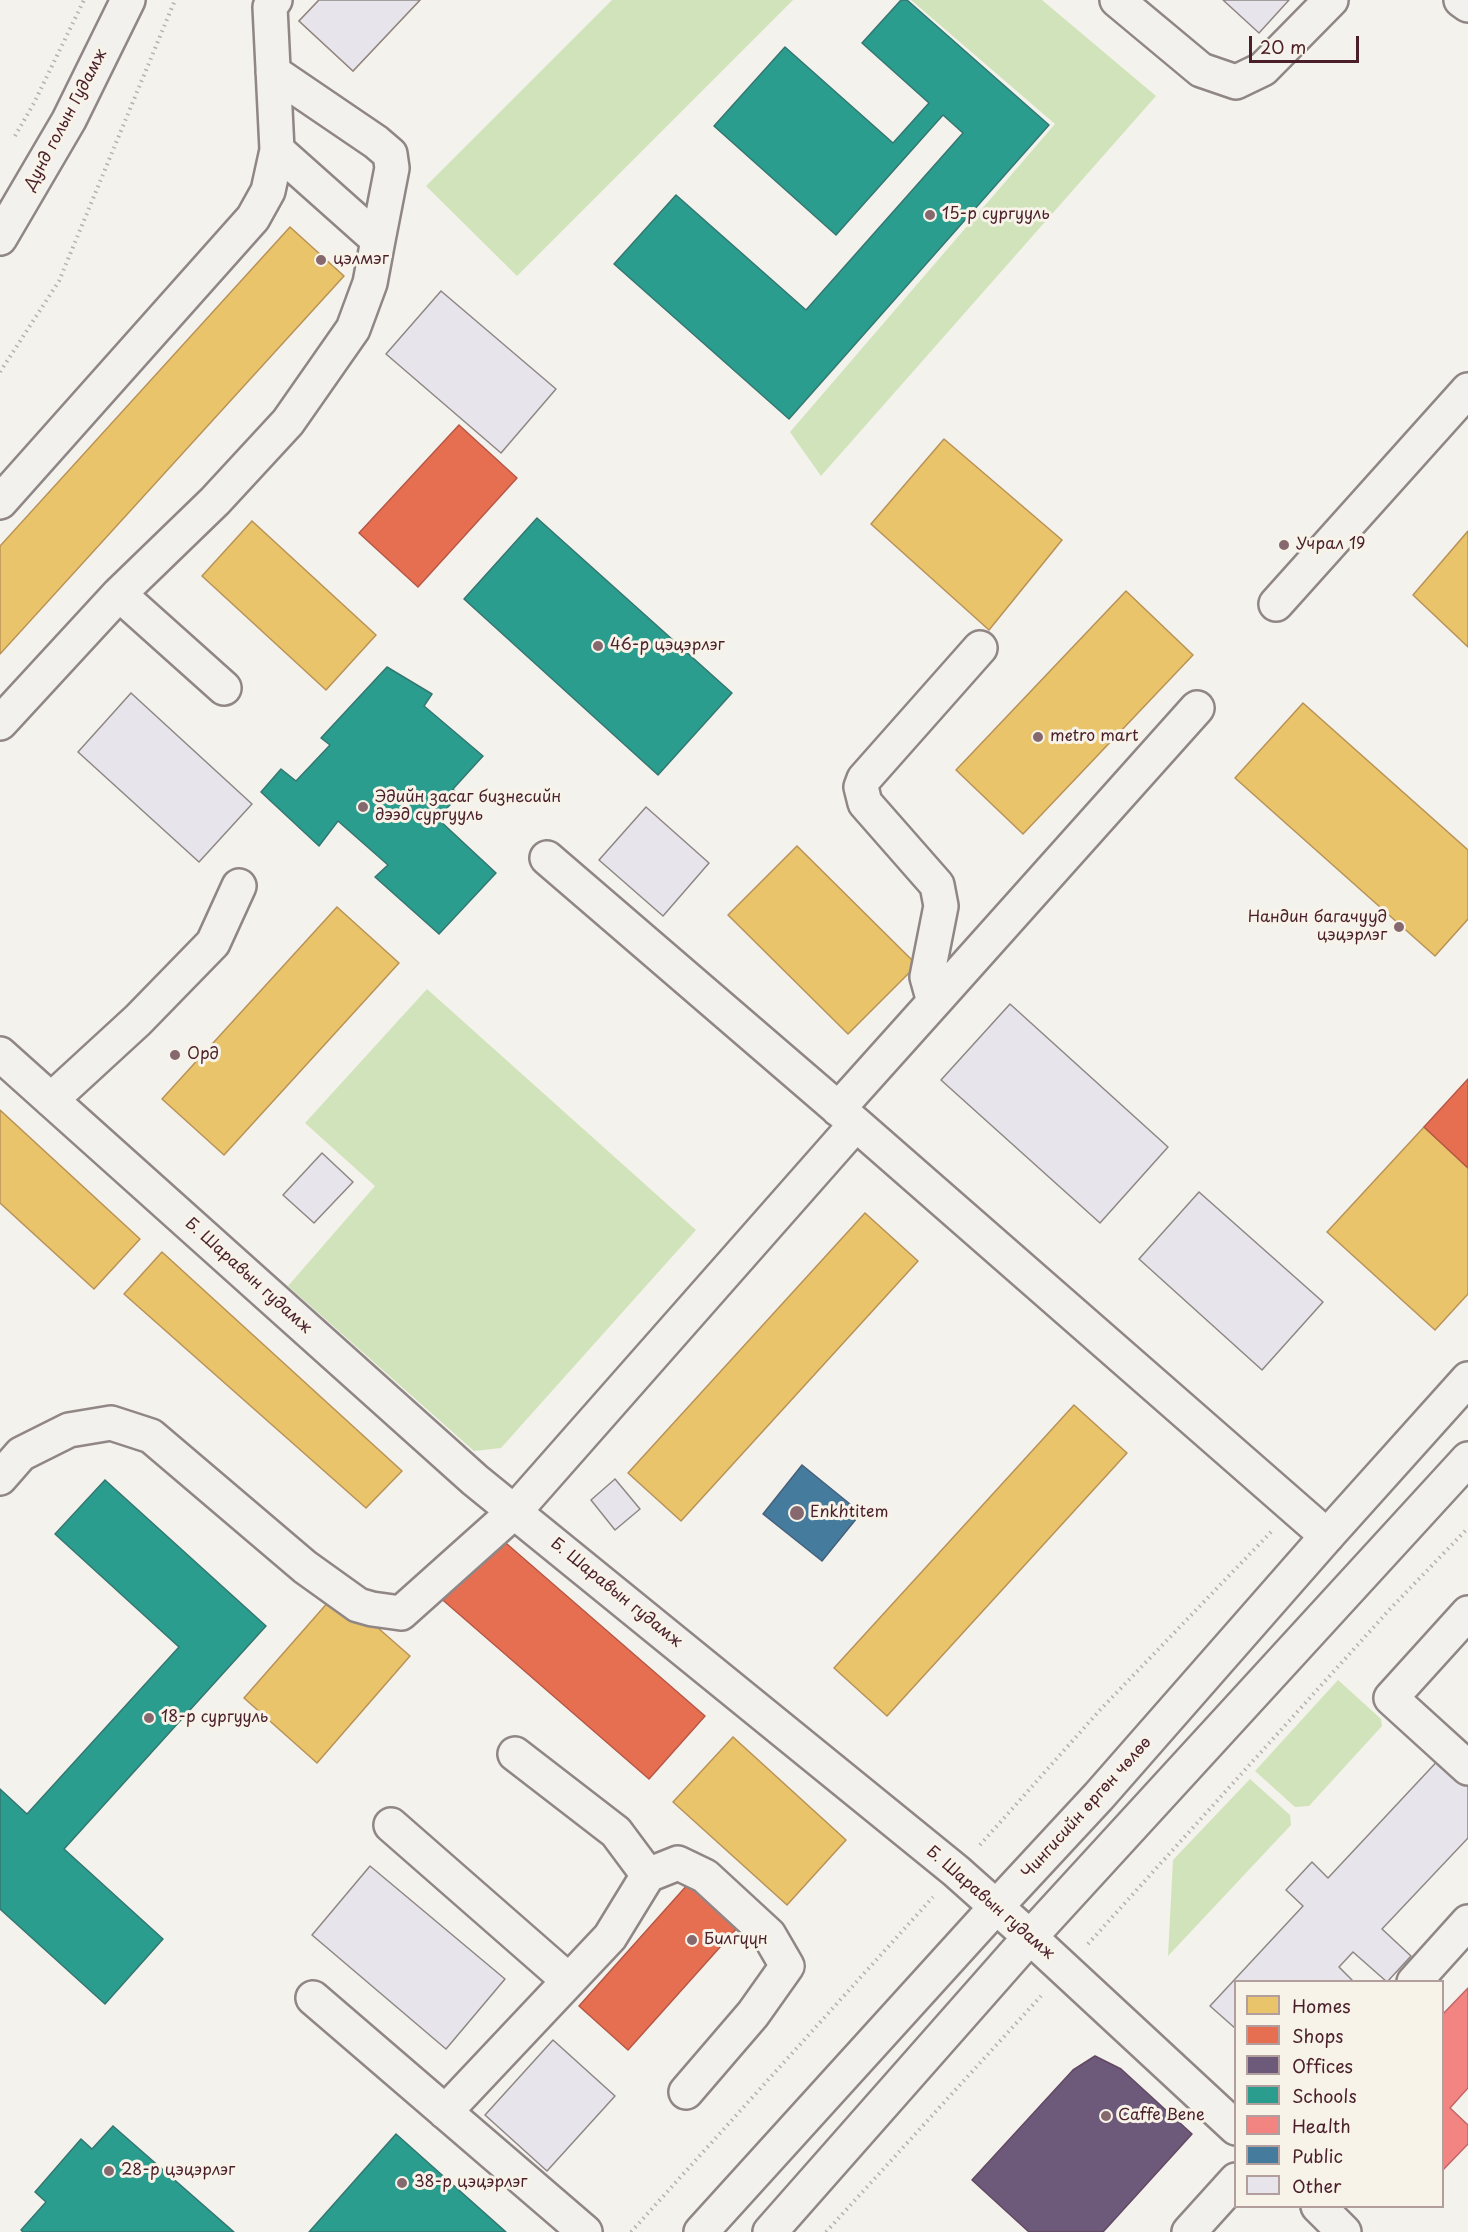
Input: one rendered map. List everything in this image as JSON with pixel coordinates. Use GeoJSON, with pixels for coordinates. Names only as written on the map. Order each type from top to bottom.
{"type":"FeatureCollection","features":[{"type":"Feature","properties":{"kind":"main road","name":"Дунд голын Гудамж"},"geometry":{"type":"LineString","coordinates":[[0,238],[69,120],[128,0]]}},
{"type":"Feature","properties":{"kind":"main road"},"geometry":{"type":"LineString","coordinates":[[0,502],[253,218],[268,191],[277,150],[270,7],[275,0]]}},
{"type":"Feature","properties":{"kind":"main road"},"geometry":{"type":"LineString","coordinates":[[1117,0],[1201,70],[1236,82],[1263,69],[1331,0]]}},
{"type":"Feature","properties":{"kind":"main road"},"geometry":{"type":"LineString","coordinates":[[1461,0],[1468,5]]}},
{"type":"Feature","properties":{"kind":"main road"},"geometry":{"type":"LineString","coordinates":[[0,723],[119,594],[215,501],[288,422],[353,329],[370,283],[392,168],[390,154],[273,72]]}},
{"type":"Feature","properties":{"kind":"main road"},"geometry":{"type":"LineString","coordinates":[[277,150],[378,240]]}},
{"type":"Feature","properties":{"kind":"main road"},"geometry":{"type":"LineString","coordinates":[[1276,604],[1468,390]]}},
{"type":"Feature","properties":{"kind":"main road"},"geometry":{"type":"LineString","coordinates":[[119,594],[224,688]]}},
{"type":"Feature","properties":{"kind":"main road"},"geometry":{"type":"LineString","coordinates":[[934,1002],[927,977],[941,906],[937,885],[865,803],[861,787],[864,779],[980,648]]}},
{"type":"Feature","properties":{"kind":"main road"},"geometry":{"type":"LineString","coordinates":[[0,1478],[21,1454],[69,1430],[111,1423],[151,1436],[305,1567],[358,1605],[401,1612],[515,1511],[847,1117],[934,1002],[1197,708]]}},
{"type":"Feature","properties":{"kind":"main road"},"geometry":{"type":"LineString","coordinates":[[546,858],[1327,1536]]}},
{"type":"Feature","properties":{"kind":"main road"},"geometry":{"type":"LineString","coordinates":[[51,1100],[138,1020],[213,943],[239,886]]}},
{"type":"Feature","properties":{"kind":"main road","name":"Б. Шаравын гудамж"},"geometry":{"type":"LineString","coordinates":[[0,1054],[475,1480],[956,1871],[1234,2126]]}},
{"type":"Feature","properties":{"kind":"main road","name":"Чингисийн өргөн чөлөө"},"geometry":{"type":"LineString","coordinates":[[701,2232],[1099,1796],[1468,1379]]}},
{"type":"Feature","properties":{"kind":"main road"},"geometry":{"type":"LineString","coordinates":[[770,2232],[1030,1937],[1468,1459]]}},
{"type":"Feature","properties":{"kind":"main road"},"geometry":{"type":"LineString","coordinates":[[1468,1613],[1391,1698],[1468,1768]]}},
{"type":"Feature","properties":{"kind":"main road"},"geometry":{"type":"LineString","coordinates":[[515,1754],[616,1832],[648,1875]]}},
{"type":"Feature","properties":{"kind":"main road"},"geometry":{"type":"LineString","coordinates":[[391,1825],[568,1980]]}},
{"type":"Feature","properties":{"kind":"main road"},"geometry":{"type":"LineString","coordinates":[[445,2112],[610,1936],[648,1875],[678,1863],[705,1876],[769,1935],[787,1966],[753,2014],[686,2092]]}},
{"type":"Feature","properties":{"kind":"main road"},"geometry":{"type":"LineString","coordinates":[[1416,1980],[1468,1922]]}},
{"type":"Feature","properties":{"kind":"main road"},"geometry":{"type":"LineString","coordinates":[[313,1998],[585,2232]]}},
{"type":"Feature","properties":{"kind":"main road"},"geometry":{"type":"LineString","coordinates":[[1189,2232],[1234,2182]]}},
{"type":"Feature","properties":{"kind":"main road"},"geometry":{"type":"LineString","coordinates":[[1320,2208],[1344,2232]]}},
{"type":"Feature","properties":{"kind":"path"},"geometry":{"type":"LineString","coordinates":[[11,143],[34,103],[84,0]]}},
{"type":"Feature","properties":{"kind":"path"},"geometry":{"type":"LineString","coordinates":[[0,372],[59,281],[175,0]]}},
{"type":"Feature","properties":{"kind":"path"},"geometry":{"type":"LineString","coordinates":[[826,2232],[1390,1609],[1468,1528]]}},
{"type":"Feature","properties":{"kind":"green space"},"geometry":{"type":"Polygon","coordinates":[[[612,0],[793,0],[517,276],[426,186],[612,0]]]}},
{"type":"Feature","properties":{"kind":"green space"},"geometry":{"type":"Polygon","coordinates":[[[911,0],[1042,0],[1156,96],[821,476],[790,432],[1055,124],[911,0]]]}},
{"type":"Feature","properties":{"kind":"green space"},"geometry":{"type":"Polygon","coordinates":[[[427,989],[696,1230],[501,1448],[474,1451],[288,1286],[375,1186],[305,1123],[427,989]]]}},
{"type":"Feature","properties":{"kind":"green space"},"geometry":{"type":"Polygon","coordinates":[[[1338,1680],[1381,1719],[1382,1726],[1309,1806],[1295,1807],[1255,1771],[1338,1680]]]}},
{"type":"Feature","properties":{"kind":"green space"},"geometry":{"type":"Polygon","coordinates":[[[1250,1779],[1290,1815],[1291,1825],[1168,1956],[1173,1860],[1250,1779]]]}},
{"type":"Feature","properties":{"kind":"building: Homes"},"geometry":{"type":"Polygon","coordinates":[[[319,0],[420,0],[353,71],[299,21],[319,0]]]}},
{"type":"Feature","properties":{"kind":"building: Homes"},"geometry":{"type":"Polygon","coordinates":[[[290,227],[344,276],[0,654],[0,546],[290,227]]]}},
{"type":"Feature","properties":{"kind":"building: Homes"},"geometry":{"type":"Polygon","coordinates":[[[944,439],[1062,540],[989,630],[871,524],[944,439]]]}},
{"type":"Feature","properties":{"kind":"building: Homes"},"geometry":{"type":"Polygon","coordinates":[[[252,521],[376,635],[326,690],[202,576],[252,521]]]}},
{"type":"Feature","properties":{"kind":"building: Homes"},"geometry":{"type":"Polygon","coordinates":[[[1468,531],[1468,647],[1413,595],[1468,531]]]}},
{"type":"Feature","properties":{"kind":"building: Homes"},"geometry":{"type":"Polygon","coordinates":[[[1126,591],[1193,655],[1023,834],[956,770],[1126,591]]]}},
{"type":"Feature","properties":{"kind":"building: Homes"},"geometry":{"type":"Polygon","coordinates":[[[1303,703],[1468,850],[1468,919],[1435,956],[1235,778],[1303,703]]]}},
{"type":"Feature","properties":{"kind":"building: Homes"},"geometry":{"type":"Polygon","coordinates":[[[797,846],[917,965],[848,1034],[728,915],[797,846]]]}},
{"type":"Feature","properties":{"kind":"building: Homes"},"geometry":{"type":"Polygon","coordinates":[[[337,907],[399,963],[224,1155],[162,1099],[337,907]]]}},
{"type":"Feature","properties":{"kind":"building: Homes"},"geometry":{"type":"Polygon","coordinates":[[[0,1110],[140,1239],[94,1289],[0,1203],[0,1110]]]}},
{"type":"Feature","properties":{"kind":"building: Homes"},"geometry":{"type":"Polygon","coordinates":[[[1424,1127],[1468,1168],[1468,1294],[1435,1330],[1327,1232],[1424,1127]]]}},
{"type":"Feature","properties":{"kind":"building: Homes"},"geometry":{"type":"Polygon","coordinates":[[[865,1213],[918,1261],[681,1521],[628,1473],[865,1213]]]}},
{"type":"Feature","properties":{"kind":"building: Homes"},"geometry":{"type":"Polygon","coordinates":[[[162,1252],[402,1471],[366,1508],[124,1294],[162,1252]]]}},
{"type":"Feature","properties":{"kind":"building: Homes"},"geometry":{"type":"Polygon","coordinates":[[[1074,1405],[1127,1453],[887,1716],[834,1668],[1074,1405]]]}},
{"type":"Feature","properties":{"kind":"building: Homes"},"geometry":{"type":"Polygon","coordinates":[[[337,1592],[410,1656],[317,1763],[244,1698],[337,1592]]]}},
{"type":"Feature","properties":{"kind":"building: Homes"},"geometry":{"type":"Polygon","coordinates":[[[733,1737],[846,1840],[787,1905],[673,1802],[733,1737]]]}},
{"type":"Feature","properties":{"kind":"building: Shops"},"geometry":{"type":"Polygon","coordinates":[[[459,425],[517,478],[418,587],[359,533],[459,425]]]}},
{"type":"Feature","properties":{"kind":"building: Shops"},"geometry":{"type":"Polygon","coordinates":[[[1468,1079],[1468,1168],[1424,1127],[1468,1079]]]}},
{"type":"Feature","properties":{"kind":"building: Shops"},"geometry":{"type":"Polygon","coordinates":[[[492,1531],[705,1716],[649,1779],[437,1595],[492,1531]]]}},
{"type":"Feature","properties":{"kind":"building: Shops"},"geometry":{"type":"Polygon","coordinates":[[[689,1883],[738,1927],[628,2050],[579,2006],[689,1883]]]}},
{"type":"Feature","properties":{"kind":"building: Offices"},"geometry":{"type":"Polygon","coordinates":[[[1095,2056],[1121,2069],[1192,2134],[1103,2232],[1029,2232],[972,2180],[1073,2070],[1095,2056]]]}},
{"type":"Feature","properties":{"kind":"building: Schools","name":"15-р сургууль"},"geometry":{"type":"Polygon","coordinates":[[[901,0],[907,0],[1049,125],[789,419],[614,264],[676,195],[806,310],[963,133],[943,115],[836,235],[714,126],[785,47],[893,143],[929,103],[862,43],[901,0]]]}},
{"type":"Feature","properties":{"kind":"building: Schools","name":"46-р цэцэрлэг"},"geometry":{"type":"Polygon","coordinates":[[[537,518],[732,693],[658,775],[464,599],[537,518]]]}},
{"type":"Feature","properties":{"kind":"building: Schools","name":"Эдийн засаг бизнесийн дээд сургууль"},"geometry":{"type":"Polygon","coordinates":[[[387,667],[432,694],[424,706],[483,756],[453,789],[459,796],[437,818],[496,873],[439,934],[375,877],[388,865],[338,821],[319,846],[261,792],[281,769],[296,781],[330,745],[321,738],[387,667]]]}},
{"type":"Feature","properties":{"kind":"building: Schools","name":"18-р сургууль"},"geometry":{"type":"Polygon","coordinates":[[[105,1480],[266,1626],[64,1849],[163,1939],[105,2004],[0,1909],[0,1789],[27,1814],[179,1647],[55,1534],[105,1480]]]}},
{"type":"Feature","properties":{"kind":"building: Schools","name":"28-р цэцэрлэг"},"geometry":{"type":"Polygon","coordinates":[[[113,2126],[234,2232],[23,2232],[21,2230],[46,2202],[35,2192],[81,2139],[92,2149],[113,2126]]]}},
{"type":"Feature","properties":{"kind":"building: Schools","name":"38-р цэцэрлэг"},"geometry":{"type":"Polygon","coordinates":[[[396,2134],[506,2232],[309,2232],[396,2134]]]}},
{"type":"Feature","properties":{"kind":"building: Health"},"geometry":{"type":"Polygon","coordinates":[[[1468,1988],[1468,2088],[1450,2108],[1468,2125],[1468,2144],[1444,2169],[1444,2013],[1468,1988]]]}},
{"type":"Feature","properties":{"kind":"building: Public"},"geometry":{"type":"Polygon","coordinates":[[[802,1465],[861,1513],[822,1561],[763,1514],[802,1465]]]}},
{"type":"Feature","properties":{"kind":"building: Other"},"geometry":{"type":"Polygon","coordinates":[[[319,0],[420,0],[353,71],[299,21],[319,0]]]}},
{"type":"Feature","properties":{"kind":"building: Other"},"geometry":{"type":"Polygon","coordinates":[[[1223,0],[1289,0],[1259,33],[1223,0]]]}},
{"type":"Feature","properties":{"kind":"building: Other"},"geometry":{"type":"Polygon","coordinates":[[[441,291],[556,389],[501,453],[386,354],[441,291]]]}},
{"type":"Feature","properties":{"kind":"building: Other"},"geometry":{"type":"Polygon","coordinates":[[[131,693],[252,804],[199,862],[78,752],[131,693]]]}},
{"type":"Feature","properties":{"kind":"building: Other"},"geometry":{"type":"Polygon","coordinates":[[[646,807],[709,863],[663,916],[599,860],[646,807]]]}},
{"type":"Feature","properties":{"kind":"building: Other"},"geometry":{"type":"Polygon","coordinates":[[[1010,1004],[1168,1147],[1100,1223],[941,1080],[1010,1004]]]}},
{"type":"Feature","properties":{"kind":"building: Other"},"geometry":{"type":"Polygon","coordinates":[[[322,1153],[353,1182],[314,1223],[283,1195],[322,1153]]]}},
{"type":"Feature","properties":{"kind":"building: Other"},"geometry":{"type":"Polygon","coordinates":[[[1199,1192],[1323,1302],[1262,1370],[1139,1259],[1199,1192]]]}},
{"type":"Feature","properties":{"kind":"building: Other"},"geometry":{"type":"Polygon","coordinates":[[[615,1479],[640,1509],[615,1530],[591,1500],[615,1479]]]}},
{"type":"Feature","properties":{"kind":"building: Other"},"geometry":{"type":"Polygon","coordinates":[[[1444,1754],[1468,1777],[1468,1838],[1382,1929],[1411,1956],[1389,1980],[1385,1980],[1353,1952],[1339,1967],[1352,1980],[1234,1980],[1303,1906],[1286,1890],[1312,1862],[1328,1878],[1444,1754]]]}},
{"type":"Feature","properties":{"kind":"building: Other"},"geometry":{"type":"Polygon","coordinates":[[[370,1866],[505,1979],[446,2049],[312,1935],[370,1866]]]}},
{"type":"Feature","properties":{"kind":"building: Other"},"geometry":{"type":"Polygon","coordinates":[[[1234,1980],[1234,2027],[1210,2006],[1234,1980]]]}},
{"type":"Feature","properties":{"kind":"building: Other"},"geometry":{"type":"Polygon","coordinates":[[[553,2040],[615,2096],[547,2171],[485,2115],[553,2040]]]}},
{"type":"Feature","properties":{"kind":"place","name":"15-р сургууль"},"geometry":{"type":"Point","coordinates":[930,215]}},
{"type":"Feature","properties":{"kind":"place","name":"цэлмэг"},"geometry":{"type":"Point","coordinates":[321,260]}},
{"type":"Feature","properties":{"kind":"place","name":"Учрал 19"},"geometry":{"type":"Point","coordinates":[1284,545]}},
{"type":"Feature","properties":{"kind":"place","name":"46-р цэцэрлэг"},"geometry":{"type":"Point","coordinates":[598,646]}},
{"type":"Feature","properties":{"kind":"place","name":"metro mart"},"geometry":{"type":"Point","coordinates":[1038,737]}},
{"type":"Feature","properties":{"kind":"place","name":"Эдийн засаг бизнесийн дээд сургууль"},"geometry":{"type":"Point","coordinates":[363,807]}},
{"type":"Feature","properties":{"kind":"place","name":"Нандин багачууд цэцэрлэг"},"geometry":{"type":"Point","coordinates":[1399,927]}},
{"type":"Feature","properties":{"kind":"place","name":"Орд"},"geometry":{"type":"Point","coordinates":[175,1055]}},
{"type":"Feature","properties":{"kind":"place","name":"Enkhtitem"},"geometry":{"type":"Point","coordinates":[797,1513]}},
{"type":"Feature","properties":{"kind":"place","name":"18-р сургууль"},"geometry":{"type":"Point","coordinates":[149,1718]}},
{"type":"Feature","properties":{"kind":"place","name":"Билгүүн"},"geometry":{"type":"Point","coordinates":[692,1940]}},
{"type":"Feature","properties":{"kind":"place","name":"Caffe Bene"},"geometry":{"type":"Point","coordinates":[1106,2116]}},
{"type":"Feature","properties":{"kind":"place","name":"28-р цэцэрлэг"},"geometry":{"type":"Point","coordinates":[109,2171]}},
{"type":"Feature","properties":{"kind":"place","name":"38-р цэцэрлэг"},"geometry":{"type":"Point","coordinates":[402,2183]}}]}
